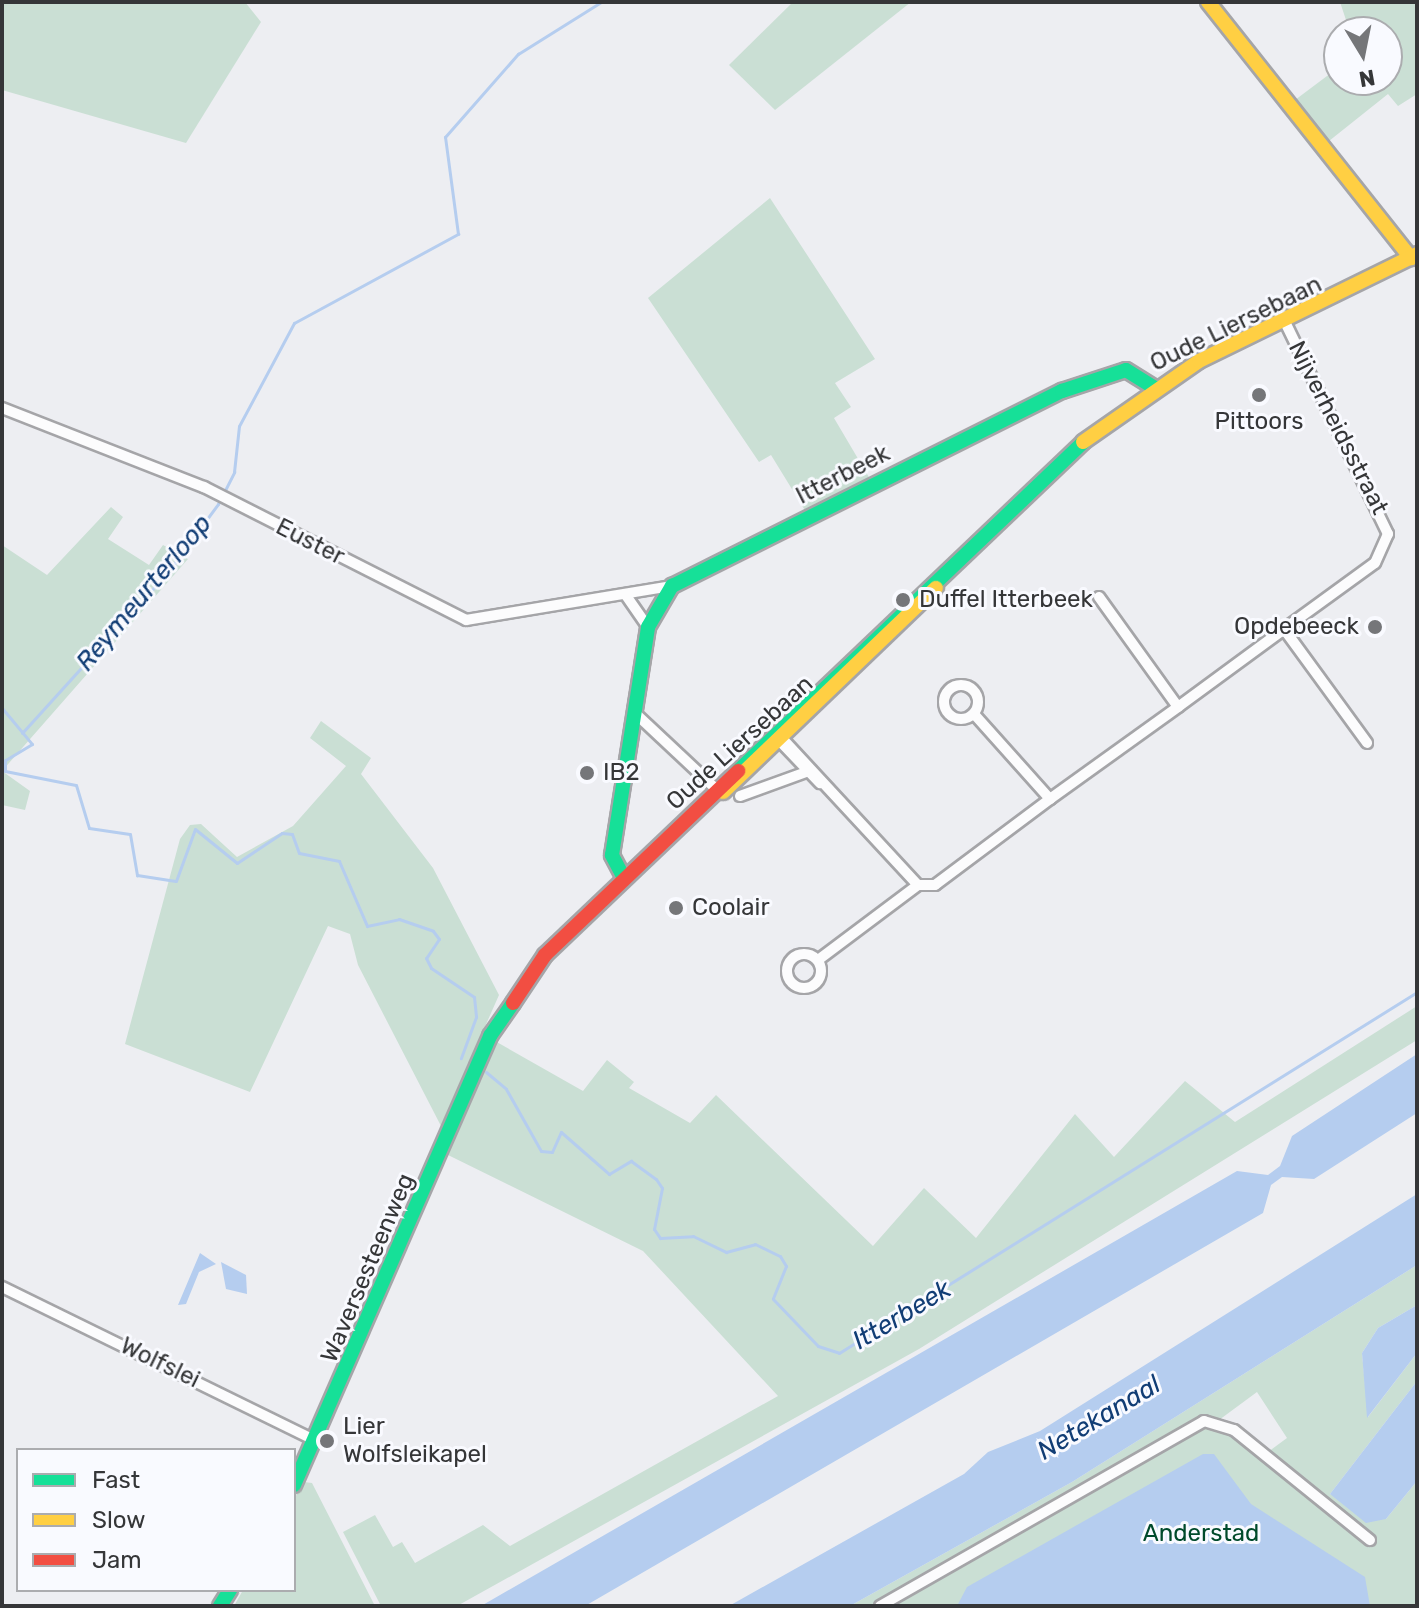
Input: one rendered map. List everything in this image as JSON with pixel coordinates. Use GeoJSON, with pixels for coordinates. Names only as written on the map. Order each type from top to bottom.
{"type":"FeatureCollection","features":[{"type":"Feature","properties":{"kind":"main road"},"geometry":{"type":"LineString","coordinates":[[1208,2],[1414,256]]}},
{"type":"Feature","properties":{"kind":"main road","name":"Oude Liersebaan"},"geometry":{"type":"LineString","coordinates":[[666,838],[780,738],[976,543],[1093,433],[1155,388],[1414,256]]}},
{"type":"Feature","properties":{"kind":"main road","name":"Itterbeek"},"geometry":{"type":"LineString","coordinates":[[672,586],[1049,396],[1126,370],[1155,388]]}},
{"type":"Feature","properties":{"kind":"main road"},"geometry":{"type":"LineString","coordinates":[[624,878],[612,855],[648,627],[672,586]]}},
{"type":"Feature","properties":{"kind":"main road","name":"Oude Liersebaan"},"geometry":{"type":"LineString","coordinates":[[476,1065],[533,969],[715,788],[780,738]]}},
{"type":"Feature","properties":{"kind":"main road","name":"Waversesteenweg"},"geometry":{"type":"LineString","coordinates":[[296,1481],[317,1441],[476,1065]]}},
{"type":"Feature","properties":{"kind":"street","name":"Nijverheidsstraat"},"geometry":{"type":"LineString","coordinates":[[818,960],[918,885],[935,885],[1375,563],[1388,534],[1285,322]]}},
{"type":"Feature","properties":{"kind":"street","name":"Euster"},"geometry":{"type":"LineString","coordinates":[[2,408],[204,487],[457,618],[492,621],[672,586]]}},
{"type":"Feature","properties":{"kind":"street"},"geometry":{"type":"LineString","coordinates":[[625,594],[648,627]]}},
{"type":"Feature","properties":{"kind":"street"},"geometry":{"type":"LineString","coordinates":[[1099,597],[1178,707]]}},
{"type":"Feature","properties":{"kind":"street"},"geometry":{"type":"LineString","coordinates":[[1284,629],[1367,743]]}},
{"type":"Feature","properties":{"kind":"street"},"geometry":{"type":"LineString","coordinates":[[635,713],[715,788]]}},
{"type":"Feature","properties":{"kind":"street"},"geometry":{"type":"LineString","coordinates":[[974,714],[1050,799]]}},
{"type":"Feature","properties":{"kind":"street"},"geometry":{"type":"LineString","coordinates":[[780,738],[918,885]]}},
{"type":"Feature","properties":{"kind":"street"},"geometry":{"type":"LineString","coordinates":[[740,796],[810,770]]}},
{"type":"Feature","properties":{"kind":"street","name":"Wolfslei"},"geometry":{"type":"LineString","coordinates":[[2,1287],[317,1441]]}},
{"type":"Feature","properties":{"kind":"street"},"geometry":{"type":"LineString","coordinates":[[880,1606],[1204,1421],[1234,1430],[1370,1540]]}},
{"type":"Feature","properties":{"kind":"green space"},"geometry":{"type":"Polygon","coordinates":[[[2,2],[245,2],[261,22],[186,143],[2,90],[2,2]]]}},
{"type":"Feature","properties":{"kind":"green space"},"geometry":{"type":"Polygon","coordinates":[[[793,2],[911,2],[775,110],[729,65],[793,2]]]}},
{"type":"Feature","properties":{"kind":"green space"},"geometry":{"type":"Polygon","coordinates":[[[1340,2],[1417,2],[1417,94],[1398,106],[1390,96],[1403,96],[1403,16],[1345,16],[1340,2]]]}},
{"type":"Feature","properties":{"kind":"green space"},"geometry":{"type":"Polygon","coordinates":[[[1323,79],[1323,96],[1385,96],[1329,141],[1295,100],[1323,79]]]}},
{"type":"Feature","properties":{"kind":"green space"},"geometry":{"type":"Polygon","coordinates":[[[770,198],[875,359],[835,383],[851,407],[834,418],[870,479],[806,512],[771,455],[759,462],[648,298],[770,198]]]}},
{"type":"Feature","properties":{"kind":"green space"},"geometry":{"type":"Polygon","coordinates":[[[111,507],[123,517],[108,539],[149,565],[163,545],[188,559],[2,771],[2,545],[47,575],[111,507]]]}},
{"type":"Feature","properties":{"kind":"green space"},"geometry":{"type":"Polygon","coordinates":[[[321,721],[371,758],[361,774],[433,868],[499,995],[441,1126],[358,965],[350,934],[328,926],[250,1092],[125,1044],[180,839],[190,825],[201,824],[237,857],[293,826],[346,766],[310,738],[321,721]]]}},
{"type":"Feature","properties":{"kind":"green space"},"geometry":{"type":"Polygon","coordinates":[[[2,771],[30,791],[25,810],[2,805],[2,771]]]}},
{"type":"Feature","properties":{"kind":"green space"},"geometry":{"type":"Polygon","coordinates":[[[1417,1006],[1417,1040],[919,1349],[457,1606],[381,1606],[343,1532],[375,1515],[393,1547],[402,1542],[415,1563],[483,1525],[510,1546],[778,1396],[643,1251],[448,1155],[495,1041],[583,1091],[607,1060],[634,1082],[629,1088],[690,1123],[716,1095],[873,1246],[924,1188],[976,1238],[1075,1114],[1114,1157],[1185,1081],[1235,1122],[1417,1006]]]}},
{"type":"Feature","properties":{"kind":"green space"},"geometry":{"type":"Polygon","coordinates":[[[1417,1265],[1417,1305],[1378,1328],[1362,1353],[1368,1417],[1417,1353],[1417,1381],[1330,1494],[1386,1519],[1417,1481],[1417,1606],[850,1606],[1072,1482],[1417,1265]],[[1257,1392],[1219,1420],[1264,1455],[1287,1438],[1257,1392]]]}},
{"type":"Feature","properties":{"kind":"green space"},"geometry":{"type":"Polygon","coordinates":[[[304,1482],[312,1483],[375,1606],[234,1606],[242,1592],[296,1592],[296,1496],[304,1482]]]}},
{"type":"Feature","properties":{"kind":"water"},"geometry":{"type":"Polygon","coordinates":[[[1417,1054],[1417,1113],[1314,1179],[1282,1177],[1271,1185],[1263,1213],[585,1606],[481,1606],[1237,1171],[1268,1175],[1280,1166],[1292,1136],[1417,1054]]]}},
{"type":"Feature","properties":{"kind":"water","name":"Netekanaal"},"geometry":{"type":"Polygon","coordinates":[[[1417,1194],[1417,1265],[1072,1482],[850,1606],[729,1606],[964,1474],[988,1452],[1040,1431],[1417,1194]]]}},
{"type":"Feature","properties":{"kind":"water"},"geometry":{"type":"Polygon","coordinates":[[[200,1253],[216,1264],[199,1272],[186,1304],[178,1305],[200,1253]]]}},
{"type":"Feature","properties":{"kind":"water"},"geometry":{"type":"Polygon","coordinates":[[[221,1262],[246,1275],[247,1294],[226,1289],[221,1262]]]}},
{"type":"Feature","properties":{"kind":"water"},"geometry":{"type":"Polygon","coordinates":[[[1417,1305],[1417,1353],[1367,1418],[1362,1353],[1378,1328],[1417,1305]]]}},
{"type":"Feature","properties":{"kind":"water"},"geometry":{"type":"Polygon","coordinates":[[[1417,1381],[1417,1481],[1386,1519],[1366,1523],[1330,1494],[1417,1381]]]}},
{"type":"Feature","properties":{"kind":"water","name":"Anderstad"},"geometry":{"type":"Polygon","coordinates":[[[1203,1454],[1214,1454],[1251,1504],[1365,1577],[1370,1606],[957,1606],[967,1587],[1203,1454]]]}},
{"type":"Feature","properties":{"kind":"waterway","name":"Reymeurterloop"},"geometry":{"type":"LineString","coordinates":[[22,733],[168,572],[218,504],[234,472],[239,426],[294,323],[458,234],[445,137],[518,54],[601,2]]}},
{"type":"Feature","properties":{"kind":"waterway","name":"Itterbeek"},"geometry":{"type":"LineString","coordinates":[[2,708],[32,744],[5,760],[5,771],[76,785],[89,828],[130,834],[137,875],[176,881],[195,829],[237,863],[282,833],[292,834],[299,853],[339,861],[367,926],[399,919],[433,931],[439,939],[426,958],[431,968],[474,997],[476,1017],[461,1058]]}},
{"type":"Feature","properties":{"kind":"waterway","name":"Itterbeek"},"geometry":{"type":"LineString","coordinates":[[486,1072],[506,1089],[541,1151],[552,1152],[561,1132],[609,1174],[631,1161],[656,1179],[662,1188],[654,1229],[660,1238],[693,1236],[726,1252],[755,1244],[780,1256],[786,1266],[773,1299],[818,1346],[839,1353],[1417,992]]}},
{"type":"Feature","properties":{"kind":"traffic: fast"},"geometry":{"type":"LineString","coordinates":[[624,878],[612,855],[648,627],[672,586],[1062,391],[1126,370],[1155,388]]}},
{"type":"Feature","properties":{"kind":"traffic: fast"},"geometry":{"type":"LineString","coordinates":[[738,771],[1083,442]]}},
{"type":"Feature","properties":{"kind":"traffic: fast"},"geometry":{"type":"LineString","coordinates":[[296,1480],[490,1036],[513,1003]]}},
{"type":"Feature","properties":{"kind":"traffic: fast"},"geometry":{"type":"LineString","coordinates":[[220,1606],[229,1592]]}},
{"type":"Feature","properties":{"kind":"traffic: slow"},"geometry":{"type":"LineString","coordinates":[[1208,2],[1411,258]]}},
{"type":"Feature","properties":{"kind":"traffic: slow"},"geometry":{"type":"LineString","coordinates":[[1083,442],[1199,361],[1417,254]]}},
{"type":"Feature","properties":{"kind":"traffic: slow"},"geometry":{"type":"LineString","coordinates":[[723,792],[936,588]]}},
{"type":"Feature","properties":{"kind":"traffic: jam"},"geometry":{"type":"LineString","coordinates":[[513,1003],[545,955],[738,771]]}},
{"type":"Feature","properties":{"kind":"place","name":"Pittoors"},"geometry":{"type":"Point","coordinates":[1259,395]}},
{"type":"Feature","properties":{"kind":"place","name":"Duffel Itterbeek"},"geometry":{"type":"Point","coordinates":[903,600]}},
{"type":"Feature","properties":{"kind":"place","name":"Opdebeeck"},"geometry":{"type":"Point","coordinates":[1375,627]}},
{"type":"Feature","properties":{"kind":"place","name":"IB2"},"geometry":{"type":"Point","coordinates":[587,773]}},
{"type":"Feature","properties":{"kind":"place","name":"Coolair"},"geometry":{"type":"Point","coordinates":[676,908]}},
{"type":"Feature","properties":{"kind":"place","name":"Lier Wolfsleikapel"},"geometry":{"type":"Point","coordinates":[327,1441]}}]}
